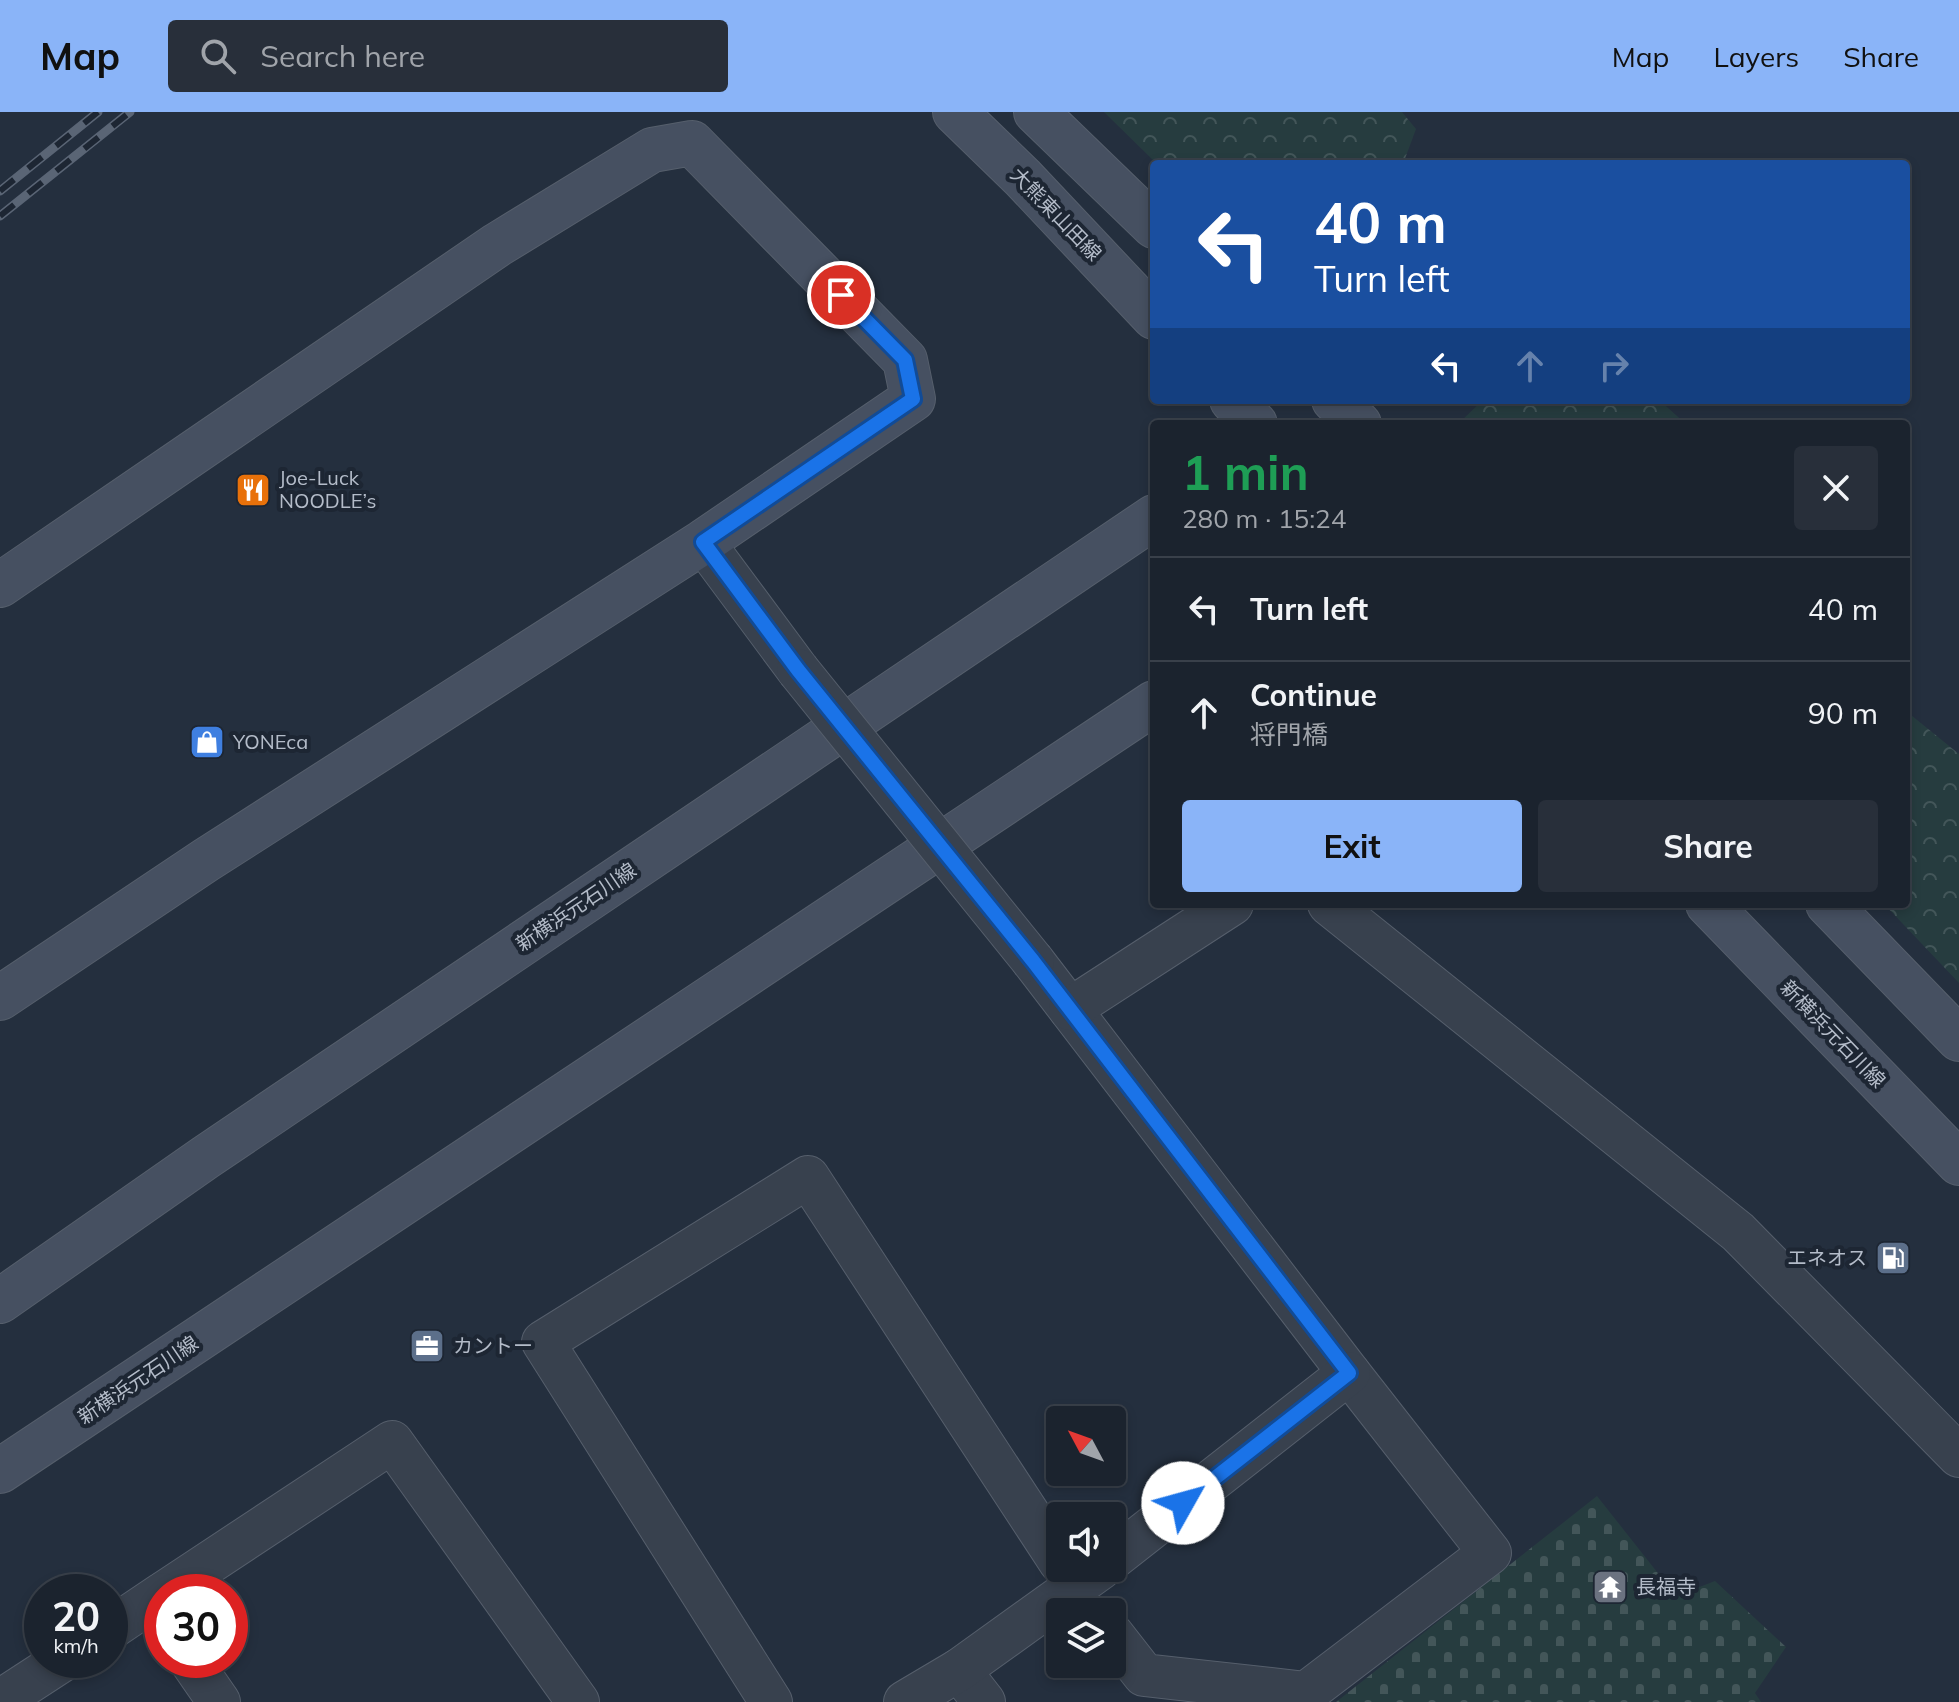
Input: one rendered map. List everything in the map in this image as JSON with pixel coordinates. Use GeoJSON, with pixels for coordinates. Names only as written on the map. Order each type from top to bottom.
{"type":"FeatureCollection","features":[{"type":"Feature","properties":{"kind":"street","name":"大熊東山田線"},"geometry":{"type":"LineString","coordinates":[[955,112],[1023,178],[1150,313]]}},
{"type":"Feature","properties":{"kind":"street"},"geometry":{"type":"LineString","coordinates":[[1036,112],[1150,222]]}},
{"type":"Feature","properties":{"kind":"street"},"geometry":{"type":"LineString","coordinates":[[0,585],[497,245],[652,150],[692,143],[905,360],[913,399],[703,542],[206,860],[0,998]]}},
{"type":"Feature","properties":{"kind":"street"},"geometry":{"type":"LineString","coordinates":[[1236,404],[1251,420]]}},
{"type":"Feature","properties":{"kind":"street"},"geometry":{"type":"LineString","coordinates":[[1338,404],[1355,420]]}},
{"type":"Feature","properties":{"kind":"street","name":"新横浜元石川線"},"geometry":{"type":"LineString","coordinates":[[0,1301],[206,1157],[1150,520]]}},
{"type":"Feature","properties":{"kind":"street"},"geometry":{"type":"LineString","coordinates":[[703,542],[798,670],[1033,961],[1490,1553],[1306,1693],[1144,1675],[1126,1652]]}},
{"type":"Feature","properties":{"kind":"street","name":"新横浜元石川線"},"geometry":{"type":"LineString","coordinates":[[0,1471],[1150,706]]}},
{"type":"Feature","properties":{"kind":"street"},"geometry":{"type":"LineString","coordinates":[[1070,1009],[1226,908]]}},
{"type":"Feature","properties":{"kind":"street"},"geometry":{"type":"LineString","coordinates":[[1334,908],[1738,1232],[1959,1456]]}},
{"type":"Feature","properties":{"kind":"street","name":"新横浜元石川線"},"geometry":{"type":"LineString","coordinates":[[1712,908],[1959,1163]]}},
{"type":"Feature","properties":{"kind":"street"},"geometry":{"type":"LineString","coordinates":[[1832,908],[1959,1039]]}},
{"type":"Feature","properties":{"kind":"street"},"geometry":{"type":"LineString","coordinates":[[771,1702],[543,1342],[808,1177],[1046,1530]]}},
{"type":"Feature","properties":{"kind":"street"},"geometry":{"type":"LineString","coordinates":[[1126,1548],[1349,1373]]}},
{"type":"Feature","properties":{"kind":"street"},"geometry":{"type":"LineString","coordinates":[[201,1574],[392,1442],[578,1702]]}},
{"type":"Feature","properties":{"kind":"street"},"geometry":{"type":"LineString","coordinates":[[905,1702],[972,1686],[1076,1582]]}},
{"type":"Feature","properties":{"kind":"street"},"geometry":{"type":"LineString","coordinates":[[0,1701],[35,1678]]}},
{"type":"Feature","properties":{"kind":"street"},"geometry":{"type":"LineString","coordinates":[[202,1678],[219,1702]]}},
{"type":"Feature","properties":{"kind":"green space"},"geometry":{"type":"Polygon","coordinates":[[[1104,112],[1402,112],[1416,129],[1404,160],[1153,160],[1104,112]]]}},
{"type":"Feature","properties":{"kind":"green space"},"geometry":{"type":"Polygon","coordinates":[[[1479,404],[1664,404],[1682,420],[1462,420],[1479,404]]]}},
{"type":"Feature","properties":{"kind":"green space"},"geometry":{"type":"Polygon","coordinates":[[[1910,714],[1959,754],[1959,983],[1888,908],[1910,908],[1910,714]]]}},
{"type":"Feature","properties":{"kind":"green space","name":"長福寺"},"geometry":{"type":"Polygon","coordinates":[[[1597,1496],[1676,1596],[1715,1581],[1786,1647],[1755,1693],[1761,1702],[1336,1702],[1597,1496]]]}},
{"type":"Feature","properties":{"kind":"railway"},"geometry":{"type":"LineString","coordinates":[[0,191],[98,112]]}},
{"type":"Feature","properties":{"kind":"railway"},"geometry":{"type":"LineString","coordinates":[[0,216],[130,112]]}},
{"type":"Feature","properties":{"kind":"place","name":"Joe-Luck NOODLE’s"},"geometry":{"type":"Point","coordinates":[253,490]}},
{"type":"Feature","properties":{"kind":"place","name":"YONEca"},"geometry":{"type":"Point","coordinates":[207,742]}},
{"type":"Feature","properties":{"kind":"place","name":"エネオス"},"geometry":{"type":"Point","coordinates":[1893,1258]}},
{"type":"Feature","properties":{"kind":"place","name":"カントー"},"geometry":{"type":"Point","coordinates":[427,1346]}},
{"type":"Feature","properties":{"kind":"place","name":"長福寺"},"geometry":{"type":"Point","coordinates":[1610,1587]}},
{"type":"Feature","properties":{"kind":"route"},"geometry":{"type":"LineString","coordinates":[[841,295],[905,360],[913,399],[703,542],[798,670],[1033,961],[1349,1373],[1183,1503]]}}]}
